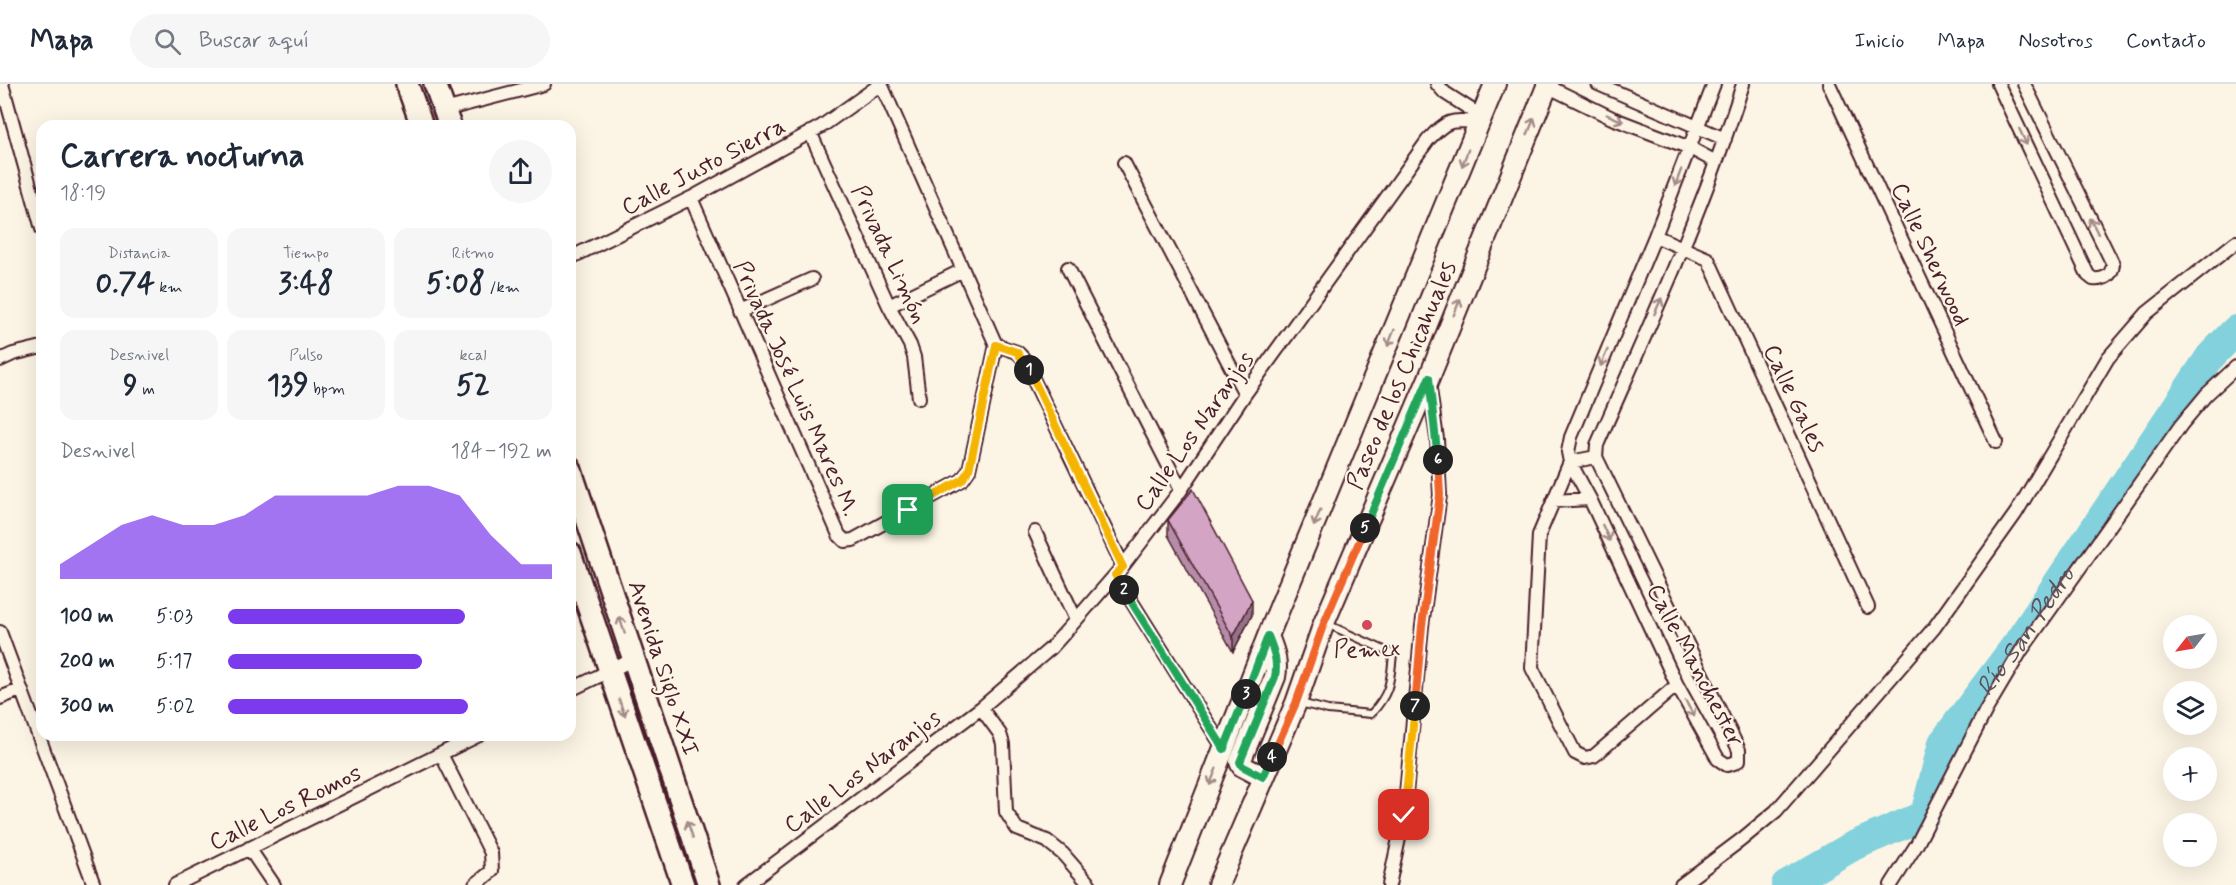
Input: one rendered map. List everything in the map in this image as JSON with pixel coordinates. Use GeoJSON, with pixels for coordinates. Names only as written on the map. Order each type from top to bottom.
{"type":"FeatureCollection","features":[{"type":"Feature","properties":{"kind":"highway"},"geometry":{"type":"LineString","coordinates":[[407,84],[420,120]]}},
{"type":"Feature","properties":{"kind":"highway"},"geometry":{"type":"LineString","coordinates":[[435,84],[447,118]]}},
{"type":"Feature","properties":{"kind":"highway","name":"Avenida Siglo XXI"},"geometry":{"type":"LineString","coordinates":[[576,486],[709,885]]}},
{"type":"Feature","properties":{"kind":"highway"},"geometry":{"type":"LineString","coordinates":[[576,571],[683,885]]}},
{"type":"Feature","properties":{"kind":"highway"},"geometry":{"type":"LineString","coordinates":[[666,838],[675,885]]}},
{"type":"Feature","properties":{"kind":"main road","name":"Paseo de los Chicahuales"},"geometry":{"type":"LineString","coordinates":[[1170,885],[1268,636],[1495,84]]}},
{"type":"Feature","properties":{"kind":"main road","name":"Paseo de los Chicahuales"},"geometry":{"type":"LineString","coordinates":[[1218,885],[1296,703],[1324,623],[1429,378],[1546,85]]}},
{"type":"Feature","properties":{"kind":"main road"},"geometry":{"type":"LineString","coordinates":[[1263,777],[1242,766],[1240,762],[1275,677],[1276,654],[1268,636]]}},
{"type":"Feature","properties":{"kind":"street"},"geometry":{"type":"LineString","coordinates":[[447,118],[544,84]]}},
{"type":"Feature","properties":{"kind":"street"},"geometry":{"type":"LineString","coordinates":[[881,84],[996,345],[1017,352],[1028,369],[1119,571],[1224,749]]}},
{"type":"Feature","properties":{"kind":"street","name":"Calle Justo Sierra"},"geometry":{"type":"LineString","coordinates":[[576,255],[691,198],[810,132],[881,84]]}},
{"type":"Feature","properties":{"kind":"street"},"geometry":{"type":"LineString","coordinates":[[1437,84],[1480,119]]}},
{"type":"Feature","properties":{"kind":"street"},"geometry":{"type":"LineString","coordinates":[[1598,84],[1725,139]]}},
{"type":"Feature","properties":{"kind":"street"},"geometry":{"type":"LineString","coordinates":[[1677,685],[1594,756],[1585,758],[1575,753],[1532,668],[1539,535],[1570,462],[1568,452],[1570,437],[1656,236],[1699,127],[1713,84]]}},
{"type":"Feature","properties":{"kind":"street"},"geometry":{"type":"LineString","coordinates":[[1570,462],[1596,457],[1598,445],[1683,248],[1725,139],[1743,84]]}},
{"type":"Feature","properties":{"kind":"street","name":"Calle Sherwood"},"geometry":{"type":"LineString","coordinates":[[1829,84],[1996,442]]}},
{"type":"Feature","properties":{"kind":"street"},"geometry":{"type":"LineString","coordinates":[[1998,84],[2088,275],[2093,279],[2106,278],[2112,272],[2113,264],[2024,84]]}},
{"type":"Feature","properties":{"kind":"street"},"geometry":{"type":"LineString","coordinates":[[4,85],[36,206]]}},
{"type":"Feature","properties":{"kind":"street"},"geometry":{"type":"LineString","coordinates":[[1546,85],[1612,118],[1690,148],[1716,162]]}},
{"type":"Feature","properties":{"kind":"street"},"geometry":{"type":"LineString","coordinates":[[2013,116],[2034,107]]}},
{"type":"Feature","properties":{"kind":"street","name":"Calle Los Naranjos"},"geometry":{"type":"LineString","coordinates":[[746,885],[981,708],[1051,648],[1119,571],[1181,490],[1245,394],[1428,140],[1438,129],[1453,120],[1480,119]]}},
{"type":"Feature","properties":{"kind":"street","name":"Privada Limón"},"geometry":{"type":"LineString","coordinates":[[810,132],[889,306],[910,345],[914,357],[919,398]]}},
{"type":"Feature","properties":{"kind":"street"},"geometry":{"type":"LineString","coordinates":[[1124,163],[1245,394]]}},
{"type":"Feature","properties":{"kind":"street","name":"Privada José Luis Mares M."},"geometry":{"type":"LineString","coordinates":[[691,198],[839,535],[844,541],[854,540],[962,480],[969,470],[996,345]]}},
{"type":"Feature","properties":{"kind":"street","name":"Calle Gales"},"geometry":{"type":"LineString","coordinates":[[1656,236],[1708,260],[1868,607]]}},
{"type":"Feature","properties":{"kind":"street"},"geometry":{"type":"LineString","coordinates":[[1681,885],[1742,840],[1776,811],[1935,628],[2016,513],[2108,358],[2147,313],[2236,242]]}},
{"type":"Feature","properties":{"kind":"street"},"geometry":{"type":"LineString","coordinates":[[1068,268],[1181,490]]}},
{"type":"Feature","properties":{"kind":"street"},"geometry":{"type":"LineString","coordinates":[[889,306],[963,270]]}},
{"type":"Feature","properties":{"kind":"street"},"geometry":{"type":"LineString","coordinates":[[740,311],[812,279]]}},
{"type":"Feature","properties":{"kind":"street"},"geometry":{"type":"LineString","coordinates":[[0,360],[36,348]]}},
{"type":"Feature","properties":{"kind":"street"},"geometry":{"type":"LineString","coordinates":[[1891,885],[1917,844],[1986,710],[2021,651],[2181,425],[2206,395],[2236,367]]}},
{"type":"Feature","properties":{"kind":"street"},"geometry":{"type":"LineString","coordinates":[[1389,885],[1404,815],[1422,626],[1440,495],[1437,439],[1429,378]]}},
{"type":"Feature","properties":{"kind":"street","name":"Calle Manchester"},"geometry":{"type":"LineString","coordinates":[[1570,462],[1590,499],[1677,685],[1718,759],[1727,765],[1734,764],[1739,759],[1739,750],[1596,457]]}},
{"type":"Feature","properties":{"kind":"street"},"geometry":{"type":"LineString","coordinates":[[1553,501],[1590,499]]}},
{"type":"Feature","properties":{"kind":"street"},"geometry":{"type":"LineString","coordinates":[[1035,532],[1076,620]]}},
{"type":"Feature","properties":{"kind":"street"},"geometry":{"type":"LineString","coordinates":[[0,632],[36,732]]}},
{"type":"Feature","properties":{"kind":"street"},"geometry":{"type":"LineString","coordinates":[[576,687],[633,659]]}},
{"type":"Feature","properties":{"kind":"street"},"geometry":{"type":"LineString","coordinates":[[0,698],[20,690]]}},
{"type":"Feature","properties":{"kind":"street"},"geometry":{"type":"LineString","coordinates":[[981,708],[1000,734],[1003,744],[1006,812],[1017,829],[1047,841],[1064,854],[1090,885]]}},
{"type":"Feature","properties":{"kind":"street"},"geometry":{"type":"LineString","coordinates":[[39,741],[94,885]]}},
{"type":"Feature","properties":{"kind":"street","name":"Calle Los Romos"},"geometry":{"type":"LineString","coordinates":[[175,885],[467,741]]}},
{"type":"Feature","properties":{"kind":"street"},"geometry":{"type":"LineString","coordinates":[[441,754],[491,853],[492,871],[475,885]]}},
{"type":"Feature","properties":{"kind":"street"},"geometry":{"type":"LineString","coordinates":[[249,848],[274,885]]}},
{"type":"Feature","properties":{"kind":"lane"},"geometry":{"type":"LineString","coordinates":[[1296,703],[1328,710],[1371,714],[1381,704],[1390,688],[1393,654],[1324,623]]}},
{"type":"Feature","properties":{"kind":"building"},"geometry":{"type":"Polygon","coordinates":[[[1193,489],[1252,600],[1233,637],[1168,520],[1193,489]]]}},
{"type":"Feature","properties":{"kind":"waterway","name":"Río San Pedro"},"geometry":{"type":"LineString","coordinates":[[1786,885],[1853,846],[1925,815],[1943,743],[2017,644],[2210,357],[2236,330]]}},
{"type":"Feature","properties":{"kind":"place","name":"Pemex"},"geometry":{"type":"Point","coordinates":[1367,625]}},
{"type":"Feature","properties":{"kind":"route"},"geometry":{"type":"LineString","coordinates":[[908,510],[962,480],[969,470],[996,345],[1017,352],[1023,358],[1123,567],[1115,575],[1224,749],[1268,636],[1276,654],[1275,677],[1240,762],[1242,766],[1263,777],[1296,703],[1324,623],[1429,378],[1437,439],[1440,495],[1422,626],[1404,815]]}}]}
